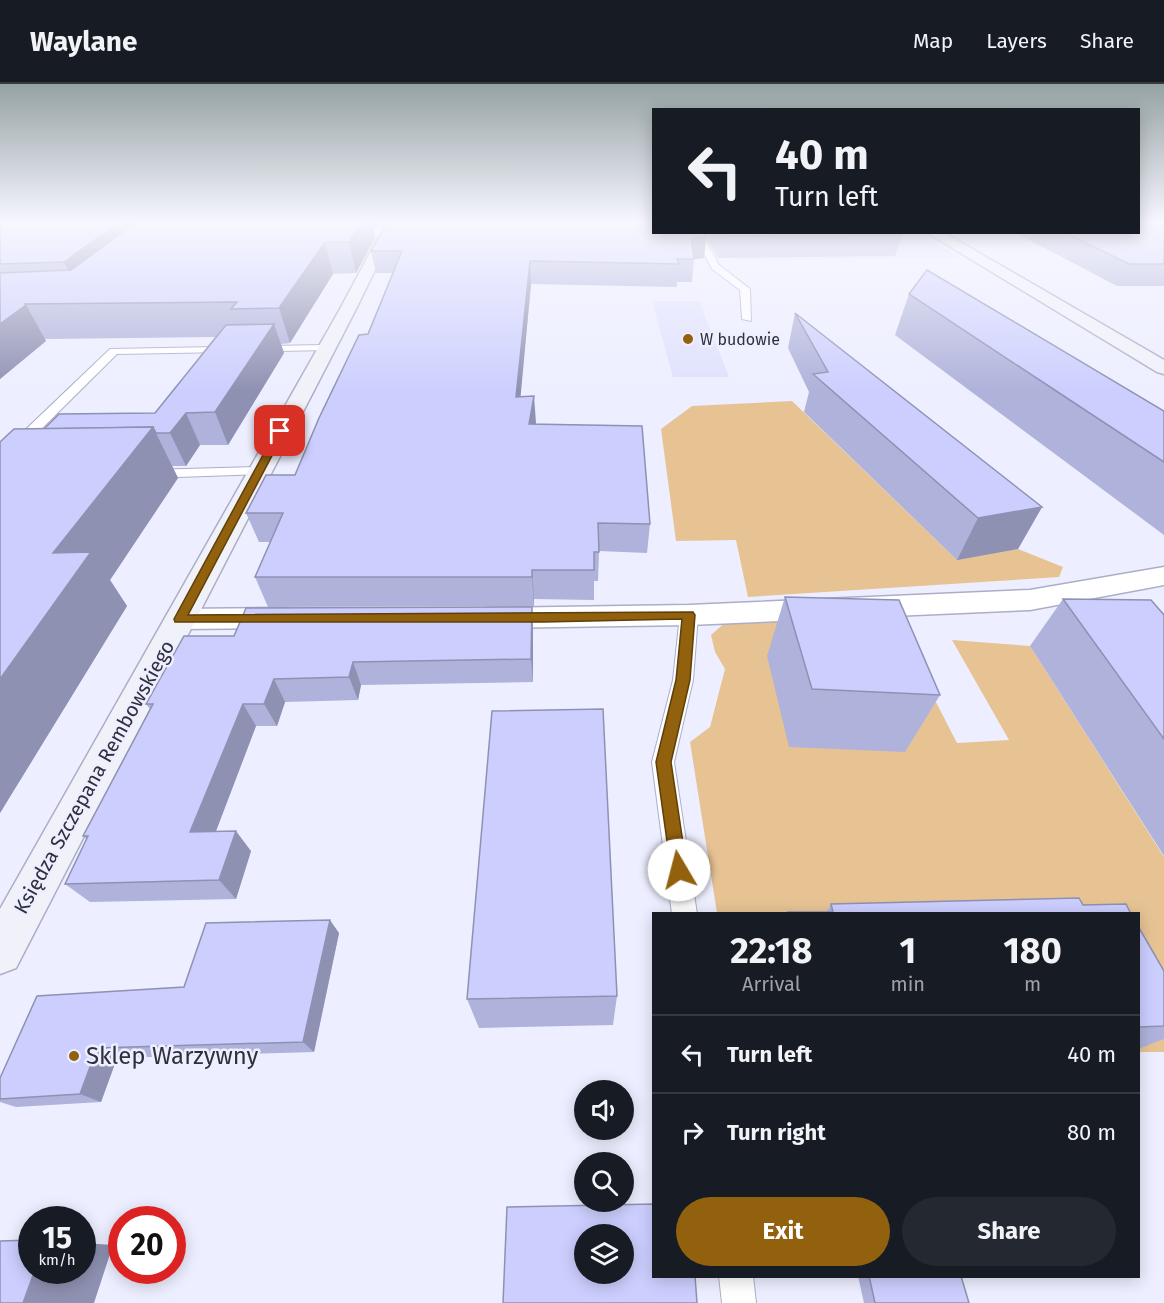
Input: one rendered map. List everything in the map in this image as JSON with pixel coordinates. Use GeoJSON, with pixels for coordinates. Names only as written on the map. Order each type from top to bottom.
{"type":"FeatureCollection","features":[{"type":"Feature","properties":{"kind":"street","name":"Księdza Szczepana Rembowskiego"},"geometry":{"type":"LineString","coordinates":[[0,952],[13,901],[180,619],[364,278]]}},
{"type":"Feature","properties":{"kind":"street"},"geometry":{"type":"LineString","coordinates":[[1010,278],[1164,368]]}},
{"type":"Feature","properties":{"kind":"street"},"geometry":{"type":"LineString","coordinates":[[459,618],[689,615],[1030,600],[1164,576]]}},
{"type":"Feature","properties":{"kind":"street"},"geometry":{"type":"LineString","coordinates":[[180,619],[308,618]]}},
{"type":"Feature","properties":{"kind":"lane"},"geometry":{"type":"LineString","coordinates":[[730,278],[745,289],[747,319]]}},
{"type":"Feature","properties":{"kind":"lane"},"geometry":{"type":"LineString","coordinates":[[0,462],[114,351],[325,348]]}},
{"type":"Feature","properties":{"kind":"lane"},"geometry":{"type":"LineString","coordinates":[[133,474],[259,471]]}},
{"type":"Feature","properties":{"kind":"lane"},"geometry":{"type":"LineString","coordinates":[[685,912],[663,762],[683,680],[689,615]]}},
{"type":"Feature","properties":{"kind":"lane"},"geometry":{"type":"LineString","coordinates":[[736,1278],[739,1303]]}},
{"type":"Feature","properties":{"kind":"shaded area","name":"W budowie"},"geometry":{"type":"Polygon","coordinates":[[[652,301],[699,301],[729,377],[673,377],[652,301]]]}},
{"type":"Feature","properties":{"kind":"shaded area"},"geometry":{"type":"Polygon","coordinates":[[[792,401],[956,559],[1018,549],[1063,567],[1059,577],[748,597],[736,540],[676,541],[661,429],[692,406],[792,401]]]}},
{"type":"Feature","properties":{"kind":"shaded area"},"geometry":{"type":"Polygon","coordinates":[[[797,617],[898,628],[957,743],[1009,740],[952,640],[1030,646],[1164,857],[1164,1052],[1140,1052],[1140,912],[717,912],[690,742],[710,727],[725,669],[715,652],[711,635],[729,619],[797,617]]]}},
{"type":"Feature","properties":{"kind":"building"},"geometry":{"type":"Polygon","coordinates":[[[0,278],[300,278],[279,308],[231,309],[237,302],[25,304],[0,324],[0,278]]]}},
{"type":"Feature","properties":{"kind":"building"},"geometry":{"type":"Polygon","coordinates":[[[391,278],[528,278],[516,397],[534,396],[529,424],[642,426],[650,524],[598,523],[599,552],[594,552],[594,570],[532,570],[532,577],[255,577],[283,513],[246,513],[266,475],[295,475],[319,418],[359,335],[368,334],[391,278]]]}},
{"type":"Feature","properties":{"kind":"building"},"geometry":{"type":"Polygon","coordinates":[[[921,278],[940,278],[1164,411],[1164,462],[909,294],[921,278]]]}},
{"type":"Feature","properties":{"kind":"building"},"geometry":{"type":"Polygon","coordinates":[[[795,313],[1042,507],[978,518],[813,374],[828,372],[795,313]]]}},
{"type":"Feature","properties":{"kind":"building"},"geometry":{"type":"Polygon","coordinates":[[[274,324],[215,412],[186,413],[170,433],[156,433],[153,427],[44,429],[59,414],[155,413],[226,325],[274,324]]]}},
{"type":"Feature","properties":{"kind":"building"},"geometry":{"type":"Polygon","coordinates":[[[153,427],[53,553],[91,552],[0,679],[0,442],[14,429],[153,427]]]}},
{"type":"Feature","properties":{"kind":"building"},"geometry":{"type":"Polygon","coordinates":[[[785,597],[899,600],[940,695],[812,689],[785,597]]]}},
{"type":"Feature","properties":{"kind":"building"},"geometry":{"type":"Polygon","coordinates":[[[1063,599],[1151,600],[1164,615],[1164,739],[1063,599]]]}},
{"type":"Feature","properties":{"kind":"building"},"geometry":{"type":"Polygon","coordinates":[[[532,607],[531,659],[353,662],[349,677],[274,679],[264,704],[243,704],[190,832],[236,831],[219,880],[65,884],[88,836],[83,836],[153,704],[146,704],[184,636],[234,636],[246,608],[532,607]]]}},
{"type":"Feature","properties":{"kind":"building"},"geometry":{"type":"Polygon","coordinates":[[[603,709],[617,996],[467,999],[492,711],[603,709]]]}},
{"type":"Feature","properties":{"kind":"building"},"geometry":{"type":"Polygon","coordinates":[[[1079,898],[1083,905],[1126,904],[1130,912],[833,912],[831,904],[1079,898]]]}},
{"type":"Feature","properties":{"kind":"building"},"geometry":{"type":"Polygon","coordinates":[[[330,920],[303,1042],[97,1048],[80,1094],[0,1099],[0,1078],[37,996],[184,987],[206,923],[330,920]]]}},
{"type":"Feature","properties":{"kind":"building"},"geometry":{"type":"Polygon","coordinates":[[[1140,929],[1164,971],[1164,1026],[1140,1027],[1140,929]]]}},
{"type":"Feature","properties":{"kind":"building"},"geometry":{"type":"Polygon","coordinates":[[[634,1204],[652,1204],[652,1278],[695,1278],[697,1303],[503,1303],[507,1207],[574,1206],[574,1212],[634,1212],[634,1204]]]}},
{"type":"Feature","properties":{"kind":"building"},"geometry":{"type":"Polygon","coordinates":[[[18,1240],[18,1284],[30,1284],[23,1303],[0,1303],[0,1241],[18,1240]]]}},
{"type":"Feature","properties":{"kind":"building"},"geometry":{"type":"Polygon","coordinates":[[[869,1278],[962,1278],[969,1303],[875,1303],[869,1278]]]}},
{"type":"Feature","properties":{"kind":"place","name":"W budowie"},"geometry":{"type":"Point","coordinates":[688,339]}},
{"type":"Feature","properties":{"kind":"place","name":"Sklep Warzywny"},"geometry":{"type":"Point","coordinates":[74,1056]}},
{"type":"Feature","properties":{"kind":"route"},"geometry":{"type":"LineString","coordinates":[[280,431],[180,619],[543,618],[689,615],[683,680],[663,762],[679,870]]}}]}
